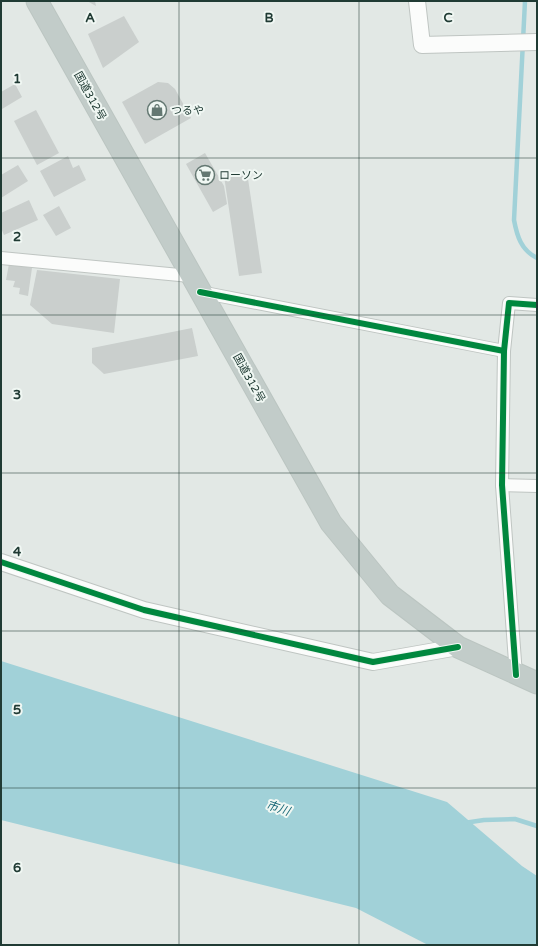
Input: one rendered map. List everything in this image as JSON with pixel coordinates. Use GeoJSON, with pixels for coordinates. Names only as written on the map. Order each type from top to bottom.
{"type":"FeatureCollection","features":[{"type":"Feature","properties":{"kind":"highway","name":"国道312号"},"geometry":{"type":"LineString","coordinates":[[37,1],[331,524],[390,595],[458,647],[537,684]]}},
{"type":"Feature","properties":{"kind":"street"},"geometry":{"type":"LineString","coordinates":[[417,1],[422,45],[537,42]]}},
{"type":"Feature","properties":{"kind":"street"},"geometry":{"type":"LineString","coordinates":[[1,258],[195,284],[504,351]]}},
{"type":"Feature","properties":{"kind":"street"},"geometry":{"type":"LineString","coordinates":[[516,675],[502,485],[504,351],[509,303],[537,305]]}},
{"type":"Feature","properties":{"kind":"street"},"geometry":{"type":"LineString","coordinates":[[502,485],[537,486]]}},
{"type":"Feature","properties":{"kind":"street"},"geometry":{"type":"LineString","coordinates":[[1,562],[144,610],[373,662],[458,647]]}},
{"type":"Feature","properties":{"kind":"water","name":"市川"},"geometry":{"type":"Polygon","coordinates":[[[1,661],[447,802],[522,866],[537,876],[537,945],[428,945],[356,908],[1,820],[1,661]]]}},
{"type":"Feature","properties":{"kind":"building"},"geometry":{"type":"Polygon","coordinates":[[[87,1],[95,1],[96,6],[87,1]]]}},
{"type":"Feature","properties":{"kind":"building"},"geometry":{"type":"Polygon","coordinates":[[[124,16],[139,42],[103,68],[88,34],[124,16]]]}},
{"type":"Feature","properties":{"kind":"building","name":"つるや"},"geometry":{"type":"Polygon","coordinates":[[[158,82],[168,83],[175,89],[191,118],[145,144],[122,102],[158,82]]]}},
{"type":"Feature","properties":{"kind":"building"},"geometry":{"type":"Polygon","coordinates":[[[15,84],[22,97],[2,109],[1,92],[15,84]]]}},
{"type":"Feature","properties":{"kind":"building"},"geometry":{"type":"Polygon","coordinates":[[[36,110],[59,153],[37,165],[14,121],[36,110]]]}},
{"type":"Feature","properties":{"kind":"building","name":"ローソン"},"geometry":{"type":"Polygon","coordinates":[[[205,153],[224,186],[227,204],[213,212],[186,164],[205,153]]]}},
{"type":"Feature","properties":{"kind":"building"},"geometry":{"type":"Polygon","coordinates":[[[68,156],[73,168],[79,165],[86,180],[54,197],[40,171],[68,156]]]}},
{"type":"Feature","properties":{"kind":"building"},"geometry":{"type":"Polygon","coordinates":[[[18,165],[28,181],[1,198],[1,175],[18,165]]]}},
{"type":"Feature","properties":{"kind":"building"},"geometry":{"type":"Polygon","coordinates":[[[247,172],[262,273],[239,276],[224,176],[247,172]]]}},
{"type":"Feature","properties":{"kind":"building"},"geometry":{"type":"Polygon","coordinates":[[[29,200],[38,220],[4,235],[1,228],[1,213],[29,200]]]}},
{"type":"Feature","properties":{"kind":"building"},"geometry":{"type":"Polygon","coordinates":[[[59,206],[71,228],[56,236],[43,215],[59,206]]]}},
{"type":"Feature","properties":{"kind":"building"},"geometry":{"type":"Polygon","coordinates":[[[9,264],[32,268],[28,296],[19,294],[20,288],[13,287],[15,281],[6,280],[9,264]]]}},
{"type":"Feature","properties":{"kind":"building"},"geometry":{"type":"Polygon","coordinates":[[[37,270],[120,279],[114,333],[52,324],[30,305],[37,270]]]}},
{"type":"Feature","properties":{"kind":"building"},"geometry":{"type":"Polygon","coordinates":[[[192,328],[198,356],[104,374],[92,363],[92,348],[192,328]]]}},
{"type":"Feature","properties":{"kind":"waterway"},"geometry":{"type":"LineString","coordinates":[[525,1],[514,220],[523,247],[537,258]]}},
{"type":"Feature","properties":{"kind":"waterway"},"geometry":{"type":"LineString","coordinates":[[464,823],[484,820],[515,819],[537,826]]}},
{"type":"Feature","properties":{"kind":"cycle path"},"geometry":{"type":"LineString","coordinates":[[200,292],[504,351]]}},
{"type":"Feature","properties":{"kind":"cycle path"},"geometry":{"type":"LineString","coordinates":[[516,675],[502,485],[504,351],[509,303],[537,305]]}},
{"type":"Feature","properties":{"kind":"cycle path"},"geometry":{"type":"LineString","coordinates":[[1,562],[144,610],[373,662],[458,647]]}},
{"type":"Feature","properties":{"kind":"place","name":"つるや"},"geometry":{"type":"Point","coordinates":[157,110]}},
{"type":"Feature","properties":{"kind":"place","name":"ローソン"},"geometry":{"type":"Point","coordinates":[205,175]}}]}
